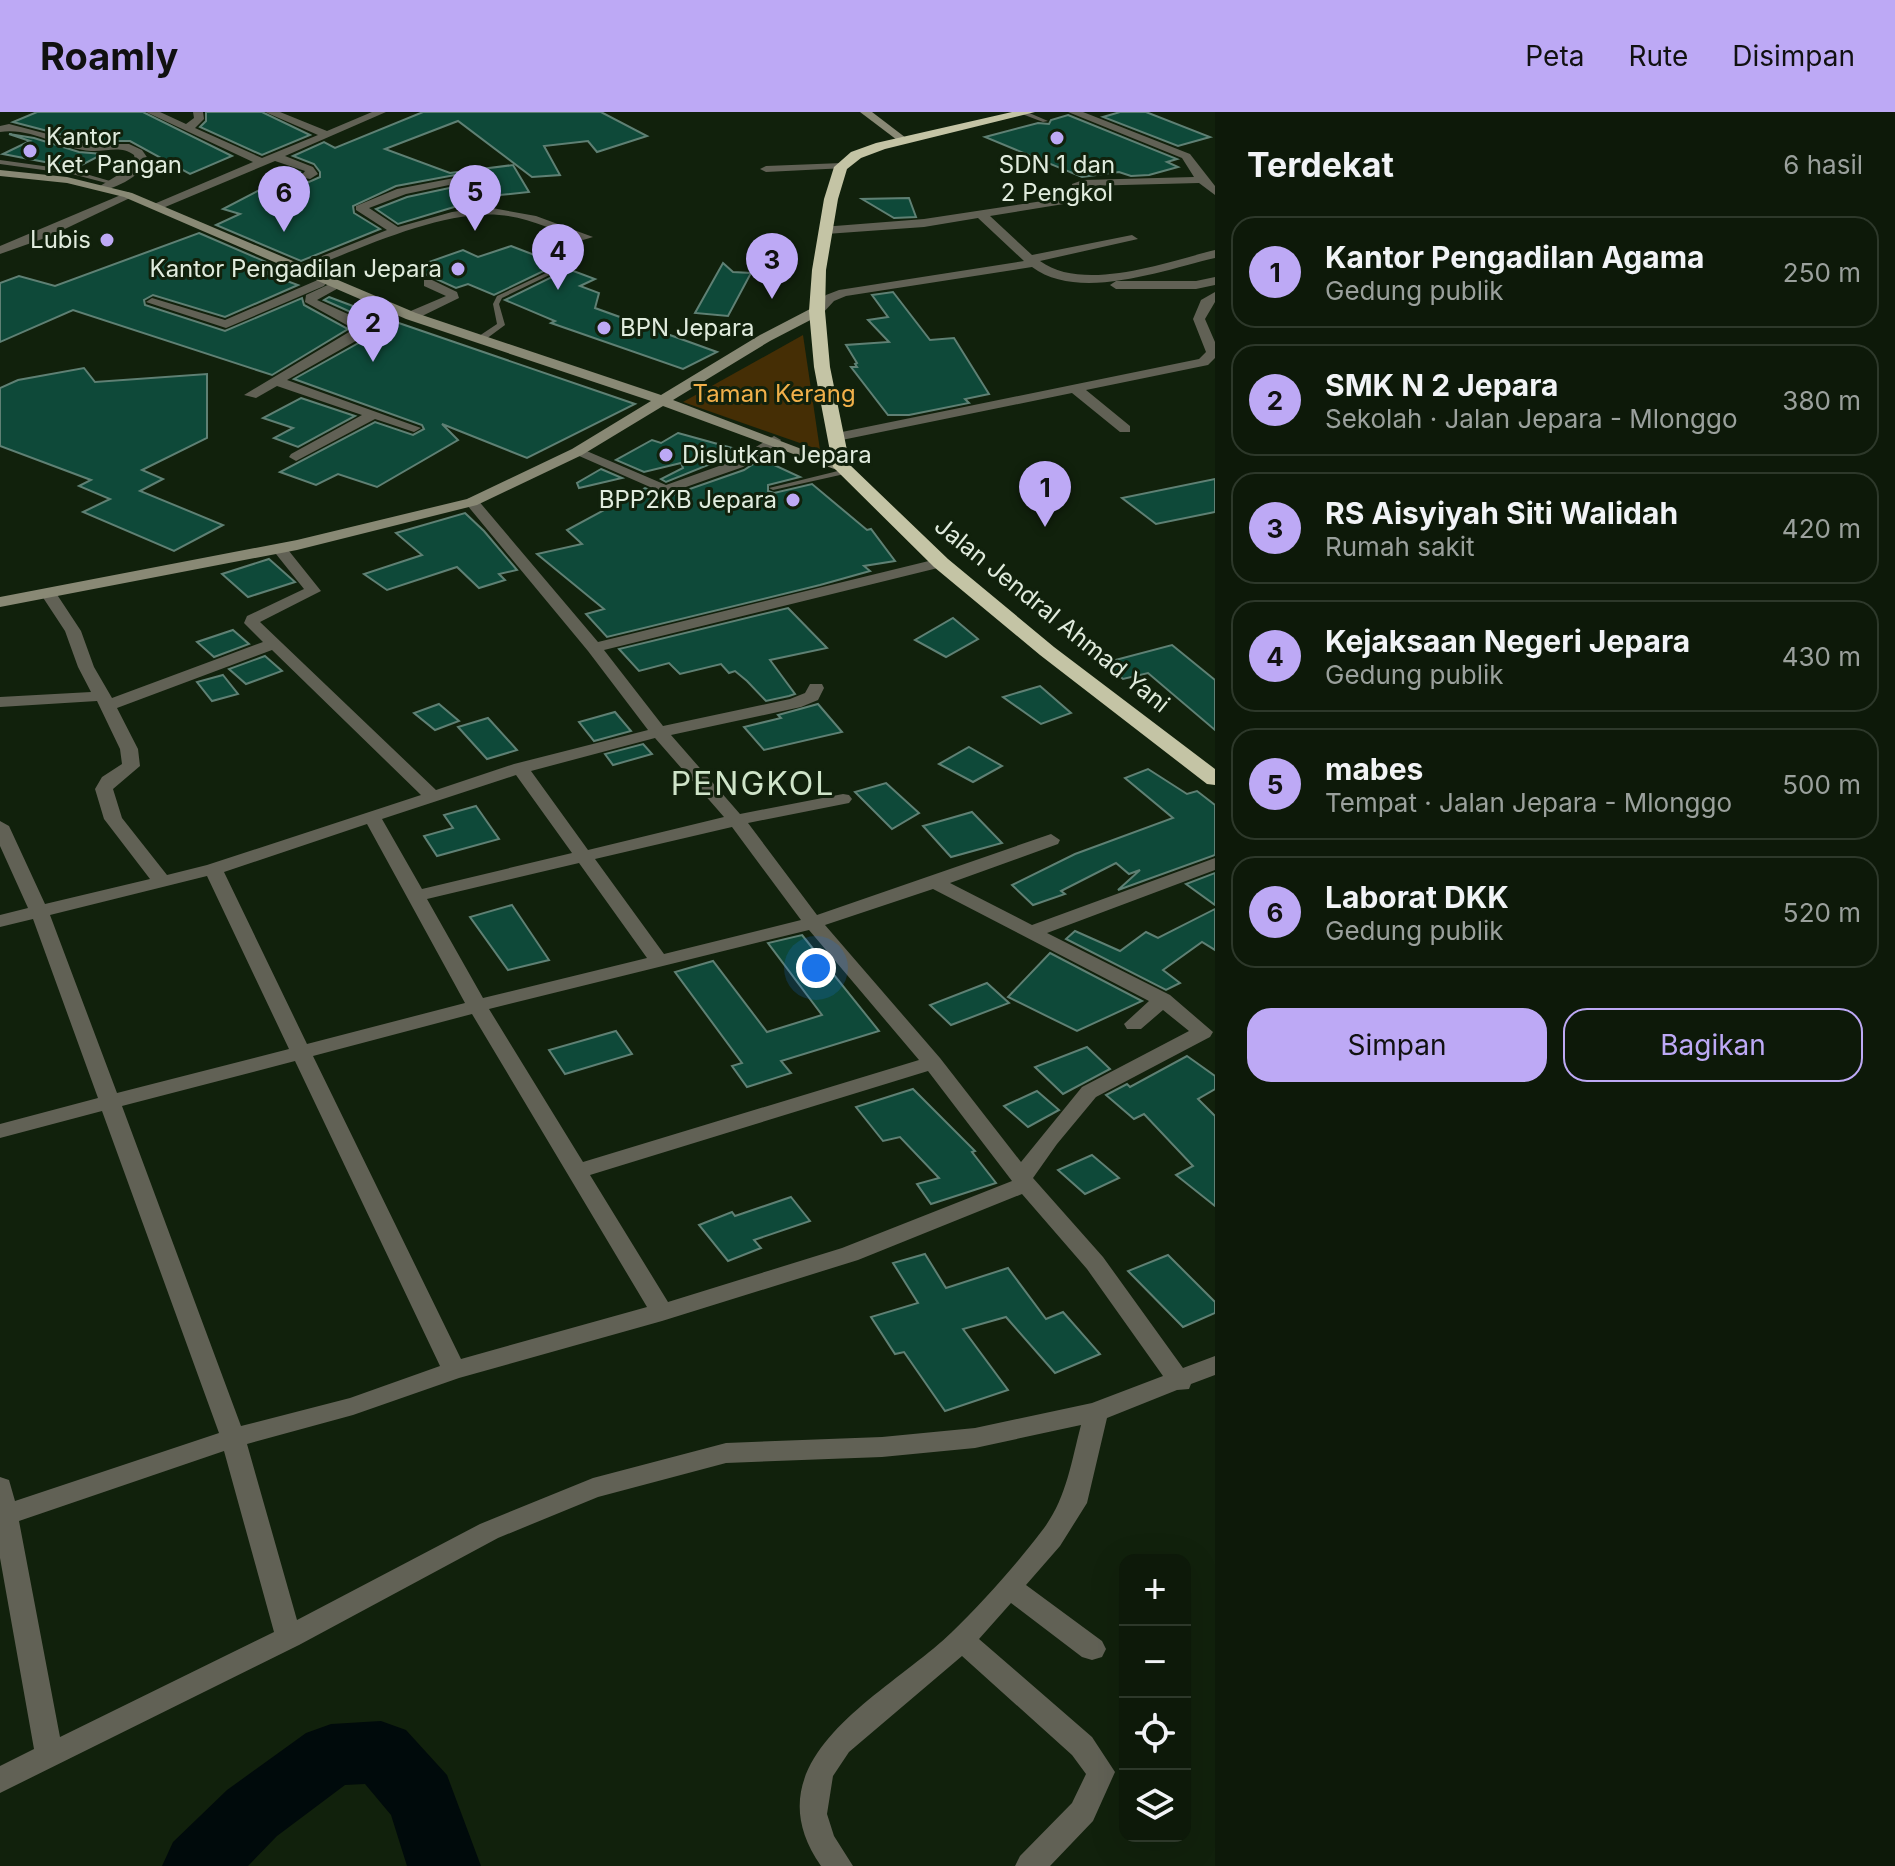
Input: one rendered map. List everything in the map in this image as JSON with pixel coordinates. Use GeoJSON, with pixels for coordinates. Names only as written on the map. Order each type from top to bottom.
{"type":"FeatureCollection","features":[{"type":"Feature","properties":{"kind":"highway"},"geometry":{"type":"LineString","coordinates":[[844,469],[822,367],[817,311],[819,270],[842,166],[867,151],[1026,112]]}},
{"type":"Feature","properties":{"kind":"highway","name":"Jalan Jendral Ahmad Yani"},"geometry":{"type":"LineString","coordinates":[[844,469],[941,563],[1047,651],[1215,779]]}},
{"type":"Feature","properties":{"kind":"main road"},"geometry":{"type":"LineString","coordinates":[[865,112],[905,141]]}},
{"type":"Feature","properties":{"kind":"main road"},"geometry":{"type":"LineString","coordinates":[[0,173],[109,186],[411,316],[661,400],[774,440],[844,469]]}},
{"type":"Feature","properties":{"kind":"main road"},"geometry":{"type":"LineString","coordinates":[[0,602],[280,549],[472,502],[577,452],[817,311]]}},
{"type":"Feature","properties":{"kind":"street"},"geometry":{"type":"LineString","coordinates":[[151,112],[262,162]]}},
{"type":"Feature","properties":{"kind":"street"},"geometry":{"type":"LineString","coordinates":[[187,129],[199,119],[198,112]]}},
{"type":"Feature","properties":{"kind":"street"},"geometry":{"type":"LineString","coordinates":[[270,112],[328,135]]}},
{"type":"Feature","properties":{"kind":"street"},"geometry":{"type":"LineString","coordinates":[[158,206],[381,112]]}},
{"type":"Feature","properties":{"kind":"street"},"geometry":{"type":"LineString","coordinates":[[1073,112],[1186,156],[1202,180],[1215,192]]}},
{"type":"Feature","properties":{"kind":"street"},"geometry":{"type":"LineString","coordinates":[[0,129],[14,127],[87,148],[119,144],[140,153],[143,160],[141,166],[109,186]]}},
{"type":"Feature","properties":{"kind":"street"},"geometry":{"type":"LineString","coordinates":[[276,157],[309,169],[312,174],[306,177]]}},
{"type":"Feature","properties":{"kind":"street"},"geometry":{"type":"LineString","coordinates":[[766,169],[842,166]]}},
{"type":"Feature","properties":{"kind":"street"},"geometry":{"type":"LineString","coordinates":[[398,232],[360,208],[413,189],[464,180],[478,185],[487,211]]}},
{"type":"Feature","properties":{"kind":"street"},"geometry":{"type":"LineString","coordinates":[[826,230],[888,227],[1077,198],[1080,193],[1076,186],[1083,183],[1202,180]]}},
{"type":"Feature","properties":{"kind":"street"},"geometry":{"type":"LineString","coordinates":[[0,250],[44,234],[128,195]]}},
{"type":"Feature","properties":{"kind":"street"},"geometry":{"type":"LineString","coordinates":[[298,268],[398,232],[455,216],[487,211],[516,214],[587,237]]}},
{"type":"Feature","properties":{"kind":"street"},"geometry":{"type":"LineString","coordinates":[[981,214],[1052,275],[1095,286],[1196,285],[1215,281]]}},
{"type":"Feature","properties":{"kind":"street"},"geometry":{"type":"LineString","coordinates":[[817,311],[830,298],[843,293],[1033,261],[1132,239]]}},
{"type":"Feature","properties":{"kind":"street"},"geometry":{"type":"LineString","coordinates":[[1073,279],[1168,266],[1215,254]]}},
{"type":"Feature","properties":{"kind":"street"},"geometry":{"type":"LineString","coordinates":[[152,302],[227,324],[333,283]]}},
{"type":"Feature","properties":{"kind":"street"},"geometry":{"type":"LineString","coordinates":[[251,395],[356,335],[361,329],[356,323],[311,302],[313,296],[333,283]]}},
{"type":"Feature","properties":{"kind":"street"},"geometry":{"type":"LineString","coordinates":[[411,316],[453,298],[453,295],[428,283]]}},
{"type":"Feature","properties":{"kind":"street"},"geometry":{"type":"LineString","coordinates":[[837,437],[1208,360],[1213,353],[1199,319],[1205,303],[1215,296]]}},
{"type":"Feature","properties":{"kind":"street"},"geometry":{"type":"LineString","coordinates":[[277,381],[414,428]]}},
{"type":"Feature","properties":{"kind":"street"},"geometry":{"type":"LineString","coordinates":[[1076,389],[1125,429]]}},
{"type":"Feature","properties":{"kind":"street"},"geometry":{"type":"LineString","coordinates":[[296,457],[374,414]]}},
{"type":"Feature","properties":{"kind":"street"},"geometry":{"type":"LineString","coordinates":[[577,452],[658,490],[669,490],[738,464],[774,440]]}},
{"type":"Feature","properties":{"kind":"street"},"geometry":{"type":"LineString","coordinates":[[472,502],[594,648],[659,732],[736,820],[813,923],[933,1063],[1024,1181],[1095,1263],[1180,1382]]}},
{"type":"Feature","properties":{"kind":"street"},"geometry":{"type":"LineString","coordinates":[[280,549],[313,591],[253,619],[255,628],[325,690],[432,796]]}},
{"type":"Feature","properties":{"kind":"street"},"geometry":{"type":"LineString","coordinates":[[594,648],[941,563]]}},
{"type":"Feature","properties":{"kind":"street"},"geometry":{"type":"LineString","coordinates":[[48,593],[73,631],[103,701],[119,726],[132,761],[128,769],[108,781],[104,789],[113,819],[163,882]]}},
{"type":"Feature","properties":{"kind":"street"},"geometry":{"type":"LineString","coordinates":[[0,702],[103,701],[274,644]]}},
{"type":"Feature","properties":{"kind":"street"},"geometry":{"type":"LineString","coordinates":[[0,921],[213,869],[520,768],[659,732],[795,703],[812,696],[816,688]]}},
{"type":"Feature","properties":{"kind":"street"},"geometry":{"type":"LineString","coordinates":[[520,768],[585,854],[659,961]]}},
{"type":"Feature","properties":{"kind":"street"},"geometry":{"type":"LineString","coordinates":[[416,896],[585,854],[843,799]]}},
{"type":"Feature","properties":{"kind":"street"},"geometry":{"type":"LineString","coordinates":[[372,818],[477,1006],[662,1312]]}},
{"type":"Feature","properties":{"kind":"street"},"geometry":{"type":"LineString","coordinates":[[0,826],[40,913],[233,1438],[289,1637]]}},
{"type":"Feature","properties":{"kind":"street"},"geometry":{"type":"LineString","coordinates":[[0,1131],[299,1051],[813,923],[1051,840]]}},
{"type":"Feature","properties":{"kind":"street"},"geometry":{"type":"LineString","coordinates":[[1031,932],[1215,864]]}},
{"type":"Feature","properties":{"kind":"street"},"geometry":{"type":"LineString","coordinates":[[213,869],[454,1370]]}},
{"type":"Feature","properties":{"kind":"street"},"geometry":{"type":"LineString","coordinates":[[934,882],[1163,1000],[1209,1028],[1215,1050]]}},
{"type":"Feature","properties":{"kind":"street"},"geometry":{"type":"LineString","coordinates":[[1134,1024],[1163,1000]]}},
{"type":"Feature","properties":{"kind":"street"},"geometry":{"type":"LineString","coordinates":[[3,1516],[233,1438],[353,1406],[454,1370],[662,1312],[850,1254],[1024,1181],[1049,1139],[1089,1092],[1209,1028]]}},
{"type":"Feature","properties":{"kind":"street"},"geometry":{"type":"LineString","coordinates":[[579,1171],[933,1063]]}},
{"type":"Feature","properties":{"kind":"street"},"geometry":{"type":"LineString","coordinates":[[0,1780],[289,1637],[489,1531],[593,1488],[726,1453],[915,1445],[975,1438],[1096,1412],[1180,1382],[1215,1365]]}},
{"type":"Feature","properties":{"kind":"street"},"geometry":{"type":"LineString","coordinates":[[838,1866],[821,1842],[813,1814],[819,1772],[839,1743],[962,1640],[1051,1539],[1074,1503],[1096,1412]]}},
{"type":"Feature","properties":{"kind":"street"},"geometry":{"type":"LineString","coordinates":[[0,1487],[49,1754]]}},
{"type":"Feature","properties":{"kind":"street"},"geometry":{"type":"LineString","coordinates":[[1009,1587],[1092,1649]]}},
{"type":"Feature","properties":{"kind":"street"},"geometry":{"type":"LineString","coordinates":[[962,1640],[1082,1746],[1101,1772],[1097,1790],[1067,1831],[1030,1866]]}},
{"type":"Feature","properties":{"kind":"lane"},"geometry":{"type":"LineString","coordinates":[[1026,112],[1045,121]]}},
{"type":"Feature","properties":{"kind":"lane"},"geometry":{"type":"LineString","coordinates":[[0,162],[72,172],[109,186]]}},
{"type":"Feature","properties":{"kind":"lane"},"geometry":{"type":"LineString","coordinates":[[479,340],[501,325],[496,304],[499,297],[563,267]]}},
{"type":"Feature","properties":{"kind":"lane"},"geometry":{"type":"LineString","coordinates":[[773,488],[844,469]]}},
{"type":"Feature","properties":{"kind":"green space","name":"Taman Kerang"},"geometry":{"type":"Polygon","coordinates":[[[803,335],[820,450],[683,402],[803,335]]]}},
{"type":"Feature","properties":{"kind":"building"},"geometry":{"type":"Polygon","coordinates":[[[37,112],[143,112],[232,156],[190,174],[130,141],[86,141],[13,122],[37,112]]]}},
{"type":"Feature","properties":{"kind":"building"},"geometry":{"type":"Polygon","coordinates":[[[206,112],[262,112],[310,135],[262,155],[200,127],[206,121],[206,112]]]}},
{"type":"Feature","properties":{"kind":"building"},"geometry":{"type":"Polygon","coordinates":[[[423,112],[601,112],[647,136],[597,152],[588,141],[544,146],[560,175],[532,177],[458,121],[385,149],[450,173],[513,165],[529,192],[490,196],[483,180],[455,175],[396,186],[353,206],[354,213],[380,229],[301,261],[216,225],[240,214],[223,209],[296,171],[300,172],[299,180],[309,182],[320,177],[314,164],[293,156],[324,142],[335,148],[423,112]]]}},
{"type":"Feature","properties":{"kind":"building"},"geometry":{"type":"Polygon","coordinates":[[[1120,112],[1146,112],[1210,137],[1178,146],[1103,117],[1120,112]]]}},
{"type":"Feature","properties":{"kind":"building"},"geometry":{"type":"Polygon","coordinates":[[[1068,115],[1177,159],[1167,162],[1178,167],[1149,175],[1131,176],[1119,172],[1082,177],[985,137],[1038,123],[1049,124],[1051,120],[1068,115]]]}},
{"type":"Feature","properties":{"kind":"building"},"geometry":{"type":"Polygon","coordinates":[[[9,134],[79,152],[103,154],[76,168],[3,154],[30,141],[9,134]]]}},
{"type":"Feature","properties":{"kind":"building"},"geometry":{"type":"Polygon","coordinates":[[[454,187],[471,190],[474,201],[398,224],[376,209],[407,197],[454,187]]]}},
{"type":"Feature","properties":{"kind":"building"},"geometry":{"type":"Polygon","coordinates":[[[909,198],[916,217],[894,218],[862,199],[909,198]]]}},
{"type":"Feature","properties":{"kind":"building"},"geometry":{"type":"Polygon","coordinates":[[[199,233],[280,268],[265,273],[298,285],[225,317],[153,295],[144,300],[145,305],[225,331],[302,298],[304,305],[348,329],[272,375],[73,310],[0,342],[0,283],[19,276],[55,286],[199,233]]]}},
{"type":"Feature","properties":{"kind":"building"},"geometry":{"type":"Polygon","coordinates":[[[511,246],[558,264],[494,295],[468,284],[456,288],[412,268],[463,250],[478,257],[511,246]]]}},
{"type":"Feature","properties":{"kind":"building"},"geometry":{"type":"Polygon","coordinates":[[[723,263],[733,272],[751,273],[728,316],[695,313],[723,263]]]}},
{"type":"Feature","properties":{"kind":"building"},"geometry":{"type":"Polygon","coordinates":[[[568,269],[595,279],[580,286],[599,293],[595,308],[717,352],[683,369],[551,323],[555,321],[505,300],[568,269]]]}},
{"type":"Feature","properties":{"kind":"building"},"geometry":{"type":"Polygon","coordinates":[[[893,292],[930,340],[954,338],[989,394],[965,399],[969,403],[909,415],[888,415],[851,367],[857,367],[857,363],[846,345],[889,342],[868,320],[888,317],[872,295],[893,292]]]}},
{"type":"Feature","properties":{"kind":"building"},"geometry":{"type":"Polygon","coordinates":[[[329,297],[635,404],[527,458],[442,424],[458,440],[377,487],[338,474],[316,485],[280,472],[375,422],[413,435],[424,429],[422,425],[294,379],[362,341],[370,331],[362,317],[324,300],[329,297]]]}},
{"type":"Feature","properties":{"kind":"building"},"geometry":{"type":"Polygon","coordinates":[[[84,368],[95,382],[207,374],[207,438],[142,470],[163,479],[140,491],[223,525],[174,551],[83,512],[110,499],[79,486],[91,480],[0,446],[0,388],[18,380],[84,368]]]}},
{"type":"Feature","properties":{"kind":"building"},"geometry":{"type":"Polygon","coordinates":[[[301,398],[355,416],[298,447],[274,438],[293,428],[263,418],[301,398]]]}},
{"type":"Feature","properties":{"kind":"building"},"geometry":{"type":"Polygon","coordinates":[[[678,433],[743,451],[666,482],[661,479],[683,468],[681,463],[644,472],[616,460],[652,440],[661,443],[678,433]]]}},
{"type":"Feature","properties":{"kind":"building"},"geometry":{"type":"Polygon","coordinates":[[[761,459],[800,477],[768,485],[768,491],[774,493],[812,484],[867,530],[871,529],[895,561],[864,566],[870,571],[820,585],[607,637],[586,614],[604,609],[537,554],[582,544],[567,530],[645,488],[667,497],[744,470],[761,459]]]}},
{"type":"Feature","properties":{"kind":"building"},"geometry":{"type":"Polygon","coordinates":[[[601,469],[622,478],[579,488],[577,483],[601,469]]]}},
{"type":"Feature","properties":{"kind":"building"},"geometry":{"type":"Polygon","coordinates":[[[1215,479],[1215,512],[1156,524],[1122,498],[1215,479]]]}},
{"type":"Feature","properties":{"kind":"building"},"geometry":{"type":"Polygon","coordinates":[[[465,513],[517,570],[499,574],[505,580],[479,588],[457,567],[387,590],[364,574],[422,555],[396,533],[465,513]]]}},
{"type":"Feature","properties":{"kind":"building"},"geometry":{"type":"Polygon","coordinates":[[[269,559],[295,582],[248,597],[222,574],[269,559]]]}},
{"type":"Feature","properties":{"kind":"building"},"geometry":{"type":"Polygon","coordinates":[[[788,608],[827,648],[770,660],[795,694],[789,696],[766,701],[735,671],[729,673],[721,664],[680,674],[669,663],[639,671],[619,649],[788,608]]]}},
{"type":"Feature","properties":{"kind":"building"},"geometry":{"type":"Polygon","coordinates":[[[953,618],[978,639],[946,657],[915,640],[953,618]]]}},
{"type":"Feature","properties":{"kind":"building"},"geometry":{"type":"Polygon","coordinates":[[[233,630],[249,644],[214,657],[197,642],[233,630]]]}},
{"type":"Feature","properties":{"kind":"building"},"geometry":{"type":"Polygon","coordinates":[[[1172,645],[1215,680],[1215,730],[1148,673],[1123,679],[1104,663],[1172,645]]]}},
{"type":"Feature","properties":{"kind":"building"},"geometry":{"type":"Polygon","coordinates":[[[265,656],[282,671],[246,684],[229,669],[265,656]]]}},
{"type":"Feature","properties":{"kind":"building"},"geometry":{"type":"Polygon","coordinates":[[[223,675],[238,694],[212,701],[197,682],[223,675]]]}},
{"type":"Feature","properties":{"kind":"building"},"geometry":{"type":"Polygon","coordinates":[[[1040,686],[1071,713],[1041,724],[1003,697],[1040,686]]]}},
{"type":"Feature","properties":{"kind":"building"},"geometry":{"type":"Polygon","coordinates":[[[439,704],[459,721],[435,730],[414,713],[439,704]]]}},
{"type":"Feature","properties":{"kind":"building"},"geometry":{"type":"Polygon","coordinates":[[[818,704],[842,732],[764,750],[744,727],[781,718],[778,715],[818,704]]]}},
{"type":"Feature","properties":{"kind":"building"},"geometry":{"type":"Polygon","coordinates":[[[615,712],[631,731],[594,741],[579,722],[615,712]]]}},
{"type":"Feature","properties":{"kind":"building"},"geometry":{"type":"Polygon","coordinates":[[[488,718],[517,750],[487,759],[458,727],[488,718]]]}},
{"type":"Feature","properties":{"kind":"building"},"geometry":{"type":"Polygon","coordinates":[[[643,744],[652,754],[613,765],[605,754],[643,744]]]}},
{"type":"Feature","properties":{"kind":"building"},"geometry":{"type":"Polygon","coordinates":[[[969,747],[1002,766],[973,782],[939,764],[969,747]]]}},
{"type":"Feature","properties":{"kind":"building"},"geometry":{"type":"Polygon","coordinates":[[[1148,769],[1187,794],[1197,791],[1215,805],[1215,855],[1118,890],[1140,870],[1129,874],[1116,863],[1061,891],[1065,894],[1033,905],[1012,885],[1075,854],[1173,818],[1125,778],[1148,769]]]}},
{"type":"Feature","properties":{"kind":"building"},"geometry":{"type":"Polygon","coordinates":[[[886,783],[919,813],[892,829],[855,792],[886,783]]]}},
{"type":"Feature","properties":{"kind":"building"},"geometry":{"type":"Polygon","coordinates":[[[476,806],[499,839],[437,856],[424,836],[453,828],[444,815],[476,806]]]}},
{"type":"Feature","properties":{"kind":"building"},"geometry":{"type":"Polygon","coordinates":[[[972,812],[1002,843],[951,857],[923,826],[972,812]]]}},
{"type":"Feature","properties":{"kind":"building"},"geometry":{"type":"Polygon","coordinates":[[[1215,873],[1215,905],[1186,884],[1215,873]]]}},
{"type":"Feature","properties":{"kind":"building"},"geometry":{"type":"Polygon","coordinates":[[[512,905],[549,960],[508,970],[470,917],[512,905]]]}},
{"type":"Feature","properties":{"kind":"building"},"geometry":{"type":"Polygon","coordinates":[[[1215,909],[1215,950],[1202,942],[1163,970],[1180,983],[1166,990],[1066,939],[1075,931],[1120,951],[1146,932],[1158,938],[1215,909]]]}},
{"type":"Feature","properties":{"kind":"building"},"geometry":{"type":"Polygon","coordinates":[[[802,935],[879,1031],[781,1061],[791,1073],[747,1087],[732,1066],[742,1063],[675,972],[713,961],[767,1032],[822,1015],[768,943],[802,935]]]}},
{"type":"Feature","properties":{"kind":"building"},"geometry":{"type":"Polygon","coordinates":[[[1050,953],[1142,1001],[1077,1031],[1008,997],[1050,953]]]}},
{"type":"Feature","properties":{"kind":"building"},"geometry":{"type":"Polygon","coordinates":[[[987,983],[1009,1003],[951,1025],[930,1005],[987,983]]]}},
{"type":"Feature","properties":{"kind":"building"},"geometry":{"type":"Polygon","coordinates":[[[616,1031],[632,1054],[565,1074],[549,1050],[616,1031]]]}},
{"type":"Feature","properties":{"kind":"building"},"geometry":{"type":"Polygon","coordinates":[[[1087,1047],[1110,1069],[1063,1094],[1035,1067],[1087,1047]]]}},
{"type":"Feature","properties":{"kind":"building"},"geometry":{"type":"Polygon","coordinates":[[[1187,1056],[1215,1076],[1215,1089],[1198,1099],[1215,1116],[1215,1206],[1176,1175],[1193,1166],[1144,1114],[1134,1119],[1106,1095],[1127,1084],[1130,1087],[1187,1056]]]}},
{"type":"Feature","properties":{"kind":"building"},"geometry":{"type":"Polygon","coordinates":[[[913,1089],[975,1151],[972,1152],[996,1183],[931,1204],[917,1184],[939,1178],[900,1137],[883,1141],[856,1107],[913,1089]]]}},
{"type":"Feature","properties":{"kind":"building"},"geometry":{"type":"Polygon","coordinates":[[[1037,1091],[1059,1110],[1028,1127],[1004,1106],[1037,1091]]]}},
{"type":"Feature","properties":{"kind":"building"},"geometry":{"type":"Polygon","coordinates":[[[1092,1155],[1119,1178],[1085,1194],[1058,1170],[1092,1155]]]}},
{"type":"Feature","properties":{"kind":"building"},"geometry":{"type":"Polygon","coordinates":[[[791,1197],[810,1221],[754,1240],[761,1248],[728,1261],[699,1225],[732,1212],[735,1216],[791,1197]]]}},
{"type":"Feature","properties":{"kind":"building"},"geometry":{"type":"Polygon","coordinates":[[[925,1254],[946,1288],[1008,1268],[1046,1319],[1063,1312],[1100,1354],[1055,1373],[1006,1317],[963,1329],[1008,1390],[945,1411],[904,1352],[895,1354],[871,1317],[918,1303],[893,1263],[925,1254]]]}},
{"type":"Feature","properties":{"kind":"building"},"geometry":{"type":"Polygon","coordinates":[[[1168,1255],[1215,1302],[1215,1313],[1183,1327],[1128,1271],[1168,1255]]]}},
{"type":"Feature","properties":{"kind":"waterway"},"geometry":{"type":"LineString","coordinates":[[199,1866],[252,1813],[331,1755],[381,1752],[422,1798],[444,1866]]}},
{"type":"Feature","properties":{"kind":"place","name":"SDN 1 dan 2 Pengkol"},"geometry":{"type":"Point","coordinates":[1057,138]}},
{"type":"Feature","properties":{"kind":"place","name":"Kantor Ket. Pangan"},"geometry":{"type":"Point","coordinates":[30,151]}},
{"type":"Feature","properties":{"kind":"place","name":"mabes"},"geometry":{"type":"Point","coordinates":[475,231]}},
{"type":"Feature","properties":{"kind":"place","name":"Laborat DKK"},"geometry":{"type":"Point","coordinates":[284,232]}},
{"type":"Feature","properties":{"kind":"place","name":"Lubis"},"geometry":{"type":"Point","coordinates":[107,240]}},
{"type":"Feature","properties":{"kind":"place","name":"Kantor Pengadilan Jepara"},"geometry":{"type":"Point","coordinates":[458,269]}},
{"type":"Feature","properties":{"kind":"place","name":"Kejaksaan Negeri Jepara"},"geometry":{"type":"Point","coordinates":[558,290]}},
{"type":"Feature","properties":{"kind":"place","name":"RS Aisyiyah Siti Walidah"},"geometry":{"type":"Point","coordinates":[772,299]}},
{"type":"Feature","properties":{"kind":"place","name":"BPN Jepara"},"geometry":{"type":"Point","coordinates":[604,328]}},
{"type":"Feature","properties":{"kind":"place","name":"SMK N 2 Jepara"},"geometry":{"type":"Point","coordinates":[373,362]}},
{"type":"Feature","properties":{"kind":"place","name":"Dislutkan Jepara"},"geometry":{"type":"Point","coordinates":[666,455]}},
{"type":"Feature","properties":{"kind":"place","name":"BPP2KB Jepara"},"geometry":{"type":"Point","coordinates":[793,500]}},
{"type":"Feature","properties":{"kind":"place","name":"Kantor Pengadilan Agama"},"geometry":{"type":"Point","coordinates":[1045,527]}},
{"type":"Feature","properties":{"kind":"district","name":"PENGKOL"},"geometry":{"type":"Point","coordinates":[753,784]}}]}
